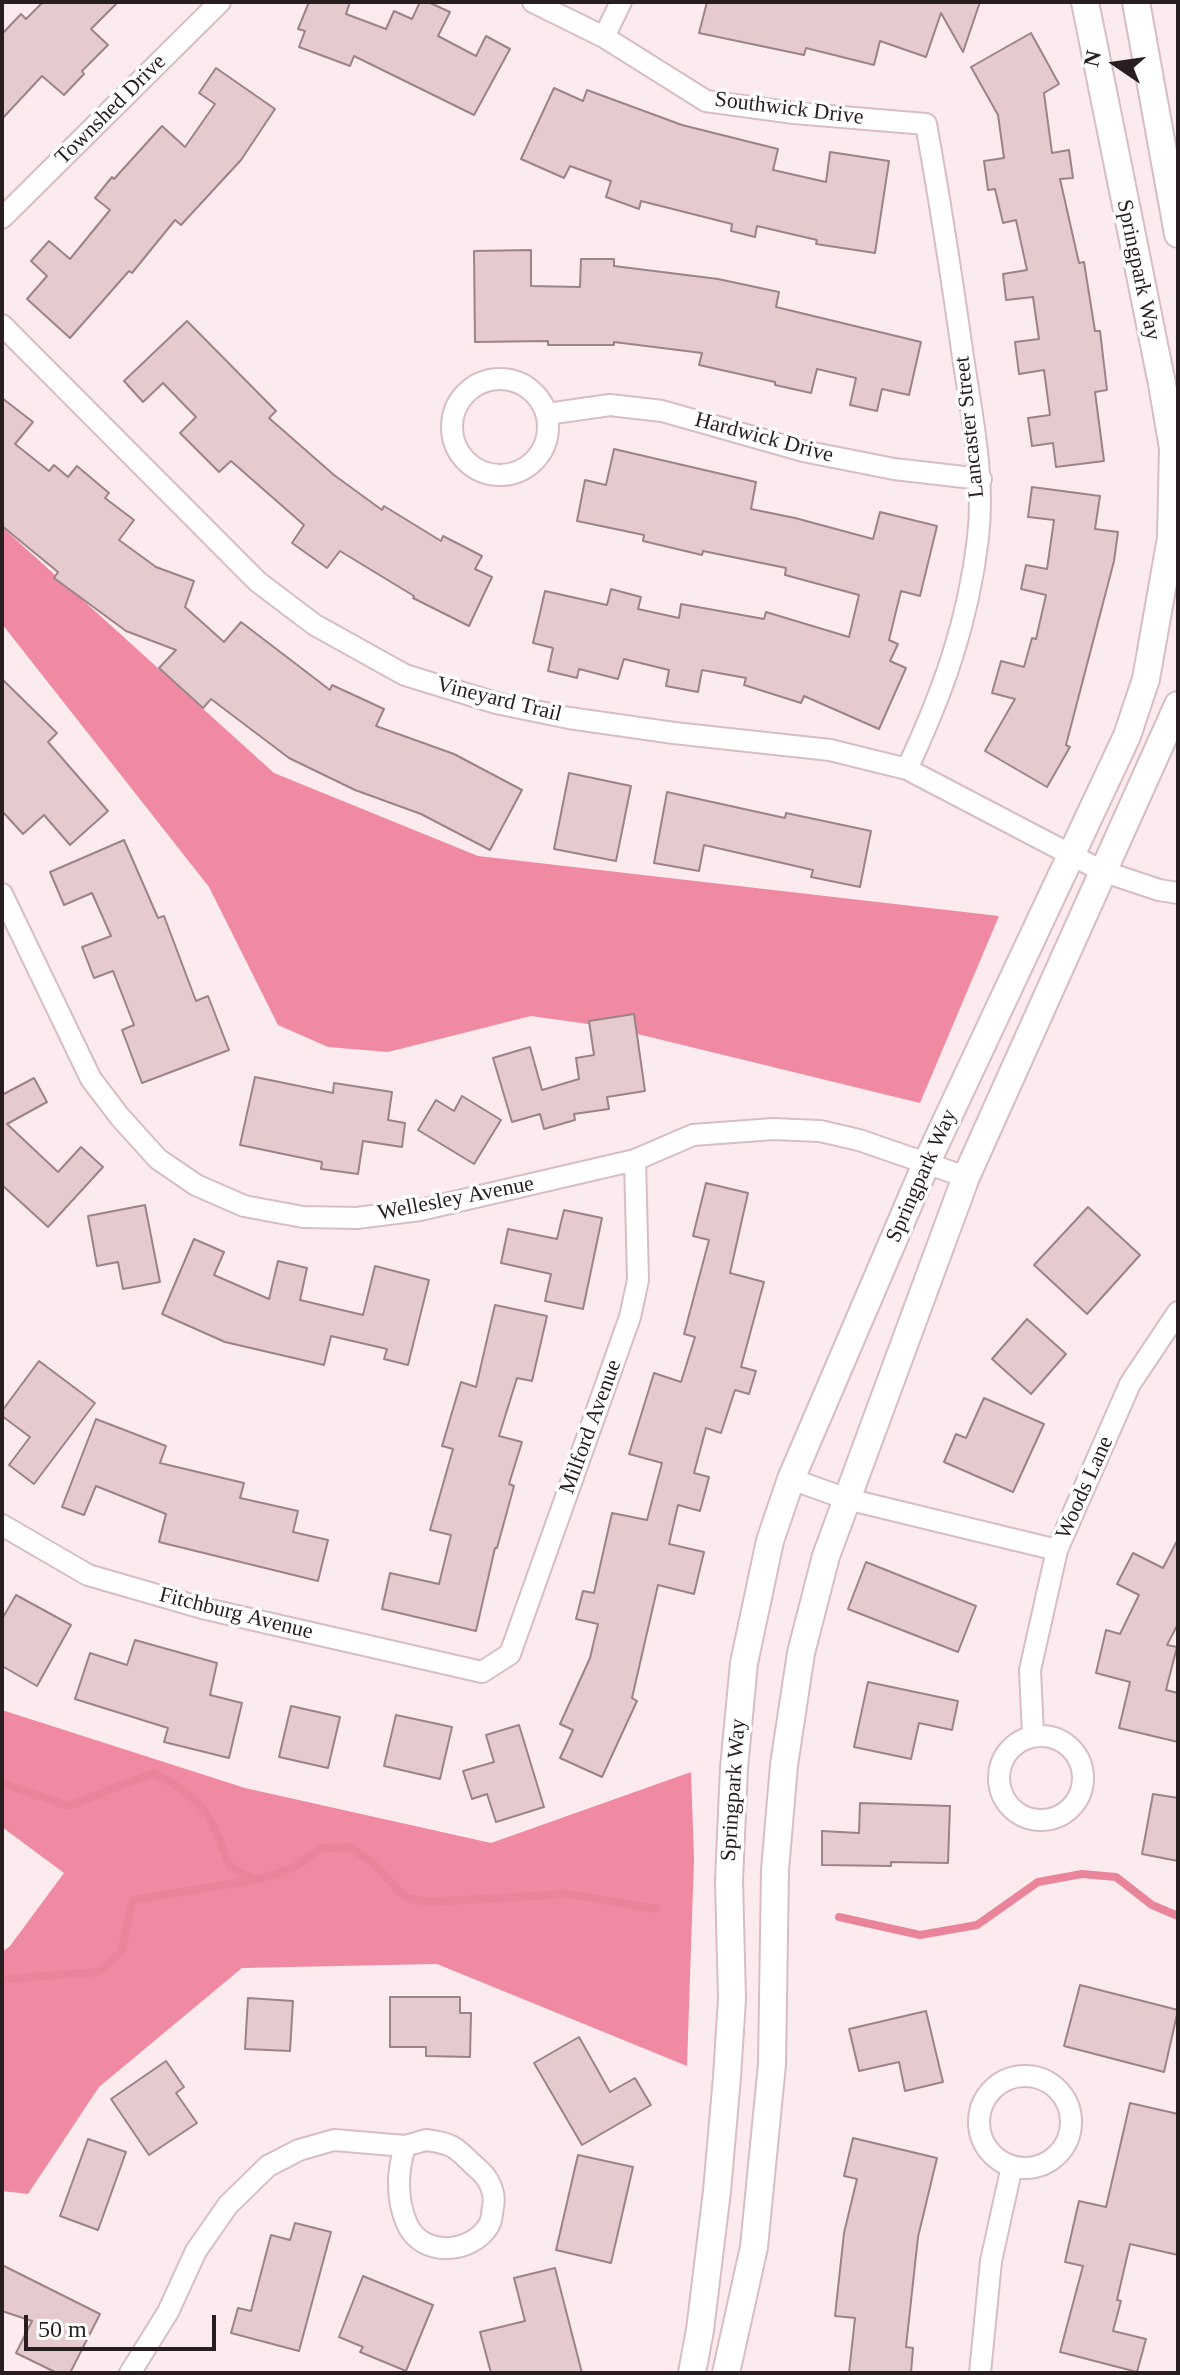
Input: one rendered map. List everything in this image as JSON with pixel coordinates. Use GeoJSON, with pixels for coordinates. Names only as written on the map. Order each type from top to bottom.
{"type":"FeatureCollection","features":[{"type":"Feature","properties":{"kind":"street","name":"Townshed Drive"},"geometry":{"type":"LineString","coordinates":[[2,218],[220,2]]}},
{"type":"Feature","properties":{"kind":"street","name":"Southwick Drive"},"geometry":{"type":"LineString","coordinates":[[533,2],[604,37],[706,101],[794,113],[926,124]]}},
{"type":"Feature","properties":{"kind":"street"},"geometry":{"type":"LineString","coordinates":[[604,37],[621,2]]}},
{"type":"Feature","properties":{"kind":"street","name":"Springpark Way"},"geometry":{"type":"LineString","coordinates":[[692,2373],[716,2206],[727,2077],[732,1999],[729,1880],[734,1768],[744,1663],[770,1541],[791,1479],[926,1164],[1127,736],[1146,679],[1171,538],[1173,448],[1085,2]]}},
{"type":"Feature","properties":{"kind":"street"},"geometry":{"type":"LineString","coordinates":[[1136,2],[1178,234]]}},
{"type":"Feature","properties":{"kind":"street","name":"Lancaster Street"},"geometry":{"type":"LineString","coordinates":[[907,769],[939,700],[961,632],[978,538],[981,479],[940,198],[926,124]]}},
{"type":"Feature","properties":{"kind":"street","name":"Vineyard Trail"},"geometry":{"type":"LineString","coordinates":[[2,325],[258,582],[315,625],[405,675],[496,703],[569,718],[830,750],[907,769],[1102,871],[1159,890],[1178,893]]}},
{"type":"Feature","properties":{"kind":"street"},"geometry":{"type":"LineString","coordinates":[[492,378],[516,380],[536,393],[547,414],[548,437],[538,459],[519,473],[496,477],[474,469],[457,452],[451,429],[456,406],[470,388],[492,378]]}},
{"type":"Feature","properties":{"kind":"street","name":"Hardwick Drive"},"geometry":{"type":"LineString","coordinates":[[547,414],[610,405],[662,411],[803,451],[894,469],[981,479]]}},
{"type":"Feature","properties":{"kind":"street","name":"Springpark Way"},"geometry":{"type":"LineString","coordinates":[[726,2373],[754,2247],[772,2064],[775,1870],[784,1765],[801,1653],[826,1556],[966,1177],[1178,705]]}},
{"type":"Feature","properties":{"kind":"street","name":"Wellesley Avenue"},"geometry":{"type":"LineString","coordinates":[[2,894],[91,1079],[120,1117],[158,1159],[196,1185],[244,1206],[303,1217],[373,1216],[420,1210],[635,1160],[693,1135],[773,1129],[820,1131],[859,1140],[966,1177]]}},
{"type":"Feature","properties":{"kind":"street","name":"Milford Avenue"},"geometry":{"type":"LineString","coordinates":[[482,1672],[510,1654],[630,1317],[638,1280],[635,1160]]}},
{"type":"Feature","properties":{"kind":"street","name":"Woods Lane"},"geometry":{"type":"LineString","coordinates":[[791,1479],[847,1499],[1057,1550],[1130,1384],[1178,1312]]}},
{"type":"Feature","properties":{"kind":"street","name":"Fitchburg Avenue"},"geometry":{"type":"LineString","coordinates":[[2,1525],[88,1575],[202,1608],[482,1672]]}},
{"type":"Feature","properties":{"kind":"street"},"geometry":{"type":"LineString","coordinates":[[1033,1735],[1030,1670],[1057,1550]]}},
{"type":"Feature","properties":{"kind":"street"},"geometry":{"type":"LineString","coordinates":[[1033,1735],[1054,1737],[1072,1748],[1082,1766],[1082,1787],[1073,1806],[1055,1818],[1035,1820],[1015,1813],[1002,1796],[998,1771],[1010,1747],[1033,1735]]}},
{"type":"Feature","properties":{"kind":"street"},"geometry":{"type":"LineString","coordinates":[[1017,2076],[1038,2077],[1056,2087],[1068,2104],[1071,2125],[1065,2145],[1051,2160],[1033,2168],[1012,2166],[994,2156],[982,2139],[979,2119],[985,2099],[999,2083],[1017,2076]]}},
{"type":"Feature","properties":{"kind":"street"},"geometry":{"type":"LineString","coordinates":[[130,2373],[168,2312],[196,2251],[228,2205],[268,2166],[299,2150],[334,2140],[405,2146],[426,2140],[450,2143],[487,2176],[494,2200],[490,2224],[473,2242],[450,2249],[426,2244],[408,2227],[397,2173],[405,2146]]}},
{"type":"Feature","properties":{"kind":"street"},"geometry":{"type":"LineString","coordinates":[[980,2373],[991,2261],[1012,2166]]}},
{"type":"Feature","properties":{"kind":"shaded area"},"geometry":{"type":"Polygon","coordinates":[[[2,527],[274,773],[478,856],[999,916],[920,1103],[609,1027],[531,1016],[388,1052],[328,1047],[278,1025],[209,887],[2,624],[2,527]]]}},
{"type":"Feature","properties":{"kind":"shaded area"},"geometry":{"type":"Polygon","coordinates":[[[2,1710],[245,1788],[491,1843],[691,1772],[694,1859],[687,2066],[437,1964],[242,1968],[99,2087],[28,2194],[2,2191],[2,1952],[10,1946],[64,1873],[2,1827],[2,1710]]]}},
{"type":"Feature","properties":{"kind":"building"},"geometry":{"type":"Polygon","coordinates":[[[43,2],[118,2],[91,29],[108,45],[64,95],[42,76],[2,119],[2,34],[21,14],[26,19],[43,2]]]}},
{"type":"Feature","properties":{"kind":"building"},"geometry":{"type":"Polygon","coordinates":[[[309,2],[350,2],[346,14],[386,29],[394,11],[412,19],[420,2],[428,2],[450,12],[438,36],[476,56],[486,36],[510,49],[474,115],[354,56],[350,66],[299,47],[305,31],[298,29],[309,2]]]}},
{"type":"Feature","properties":{"kind":"building"},"geometry":{"type":"Polygon","coordinates":[[[707,2],[980,2],[963,52],[941,13],[926,57],[880,41],[874,65],[806,48],[804,55],[699,33],[707,2]]]}},
{"type":"Feature","properties":{"kind":"building"},"geometry":{"type":"Polygon","coordinates":[[[1031,33],[1059,84],[1044,93],[1052,153],[1069,150],[1073,178],[1060,179],[1079,263],[1084,262],[1095,331],[1100,331],[1107,390],[1095,392],[1104,461],[1056,467],[1053,443],[1032,446],[1028,418],[1050,415],[1044,370],[1019,374],[1015,342],[1039,339],[1033,297],[1006,300],[1003,274],[1027,270],[1016,220],[1003,223],[995,189],[988,190],[984,161],[1004,158],[998,115],[971,67],[1031,33]]]}},
{"type":"Feature","properties":{"kind":"building"},"geometry":{"type":"Polygon","coordinates":[[[216,68],[275,109],[241,160],[181,225],[175,220],[132,273],[129,271],[70,338],[27,299],[47,276],[31,261],[49,241],[70,259],[110,210],[95,198],[162,126],[185,147],[215,104],[199,93],[216,68]]]}},
{"type":"Feature","properties":{"kind":"building"},"geometry":{"type":"Polygon","coordinates":[[[554,88],[583,101],[587,90],[682,125],[778,149],[773,170],[826,182],[830,152],[889,161],[875,253],[816,244],[817,240],[757,226],[755,237],[731,231],[732,224],[641,201],[639,209],[606,197],[611,181],[570,166],[564,178],[521,159],[554,88]]]}},
{"type":"Feature","properties":{"kind":"building"},"geometry":{"type":"Polygon","coordinates":[[[531,250],[531,286],[580,287],[581,259],[614,259],[614,266],[718,279],[779,292],[776,307],[921,342],[909,395],[882,389],[877,411],[850,405],[856,378],[817,369],[811,393],[699,365],[702,353],[614,342],[614,345],[548,345],[548,341],[475,342],[474,251],[531,250]]]}},
{"type":"Feature","properties":{"kind":"building"},"geometry":{"type":"Polygon","coordinates":[[[187,321],[276,411],[269,418],[334,475],[382,510],[384,506],[441,541],[443,536],[482,556],[475,569],[492,577],[469,626],[413,598],[340,551],[327,568],[292,543],[304,525],[231,461],[219,472],[180,433],[196,417],[163,383],[143,402],[124,381],[187,321]]]}},
{"type":"Feature","properties":{"kind":"building"},"geometry":{"type":"Polygon","coordinates":[[[2,398],[33,422],[15,444],[49,471],[54,465],[68,477],[77,466],[109,493],[105,498],[134,520],[119,540],[156,567],[194,581],[185,607],[224,642],[241,622],[330,690],[332,685],[384,709],[376,726],[454,754],[522,790],[490,850],[421,814],[355,790],[289,758],[211,699],[203,708],[159,668],[176,650],[126,631],[54,578],[58,572],[2,526],[2,398]]]}},
{"type":"Feature","properties":{"kind":"building"},"geometry":{"type":"Polygon","coordinates":[[[614,449],[756,482],[751,509],[873,539],[880,512],[937,526],[920,596],[901,591],[889,640],[898,644],[890,661],[906,668],[879,729],[804,696],[801,703],[744,685],[746,678],[702,670],[698,692],[666,686],[669,670],[624,659],[618,679],[579,669],[577,678],[548,671],[553,648],[533,643],[545,591],[607,605],[611,589],[641,597],[638,609],[679,618],[681,604],[764,619],[766,612],[849,637],[859,595],[785,575],[786,568],[703,551],[702,555],[643,541],[644,535],[577,521],[585,480],[606,485],[614,449]]]}},
{"type":"Feature","properties":{"kind":"building"},"geometry":{"type":"Polygon","coordinates":[[[1032,487],[1100,496],[1095,529],[1118,532],[1114,561],[1066,745],[1070,747],[1047,787],[985,751],[1015,699],[992,693],[1001,661],[1024,667],[1032,638],[1036,639],[1046,595],[1021,589],[1026,565],[1047,569],[1054,520],[1028,517],[1032,487]]]}},
{"type":"Feature","properties":{"kind":"building"},"geometry":{"type":"Polygon","coordinates":[[[2,679],[57,733],[48,742],[108,811],[70,845],[44,815],[23,834],[2,811],[2,679]]]}},
{"type":"Feature","properties":{"kind":"building"},"geometry":{"type":"Polygon","coordinates":[[[569,773],[631,786],[616,861],[554,849],[569,773]]]}},
{"type":"Feature","properties":{"kind":"building"},"geometry":{"type":"Polygon","coordinates":[[[667,792],[785,818],[786,813],[871,831],[860,887],[811,877],[813,870],[704,845],[699,871],[654,863],[667,792]]]}},
{"type":"Feature","properties":{"kind":"building"},"geometry":{"type":"Polygon","coordinates":[[[124,840],[158,918],[164,916],[196,1001],[208,996],[229,1050],[142,1083],[122,1030],[134,1025],[113,971],[94,978],[82,947],[111,936],[92,893],[64,905],[50,872],[124,840]]]}},
{"type":"Feature","properties":{"kind":"building"},"geometry":{"type":"Polygon","coordinates":[[[634,1014],[645,1091],[607,1097],[609,1109],[574,1114],[575,1120],[544,1129],[540,1114],[512,1122],[493,1058],[530,1047],[542,1090],[579,1079],[576,1058],[594,1055],[589,1021],[634,1014]]]}},
{"type":"Feature","properties":{"kind":"building"},"geometry":{"type":"Polygon","coordinates":[[[255,1077],[333,1093],[334,1083],[392,1092],[388,1120],[405,1123],[402,1147],[363,1141],[358,1174],[321,1169],[322,1162],[240,1145],[255,1077]]]}},
{"type":"Feature","properties":{"kind":"building"},"geometry":{"type":"Polygon","coordinates":[[[34,1078],[47,1102],[7,1124],[58,1172],[81,1147],[103,1167],[48,1227],[2,1185],[2,1095],[34,1078]]]}},
{"type":"Feature","properties":{"kind":"building"},"geometry":{"type":"Polygon","coordinates":[[[462,1096],[501,1120],[474,1164],[418,1130],[436,1100],[454,1111],[462,1096]]]}},
{"type":"Feature","properties":{"kind":"building"},"geometry":{"type":"Polygon","coordinates":[[[706,1183],[748,1193],[730,1273],[764,1282],[741,1367],[756,1371],[749,1394],[735,1390],[721,1433],[706,1428],[694,1473],[709,1477],[700,1511],[678,1505],[669,1544],[704,1552],[694,1594],[658,1585],[632,1698],[637,1701],[602,1777],[560,1758],[573,1730],[560,1724],[590,1658],[598,1624],[576,1619],[583,1591],[594,1593],[612,1513],[647,1520],[662,1463],[629,1454],[654,1373],[681,1382],[695,1337],[684,1334],[709,1240],[693,1236],[706,1183]]]}},
{"type":"Feature","properties":{"kind":"building"},"geometry":{"type":"Polygon","coordinates":[[[145,1205],[160,1282],[123,1289],[118,1262],[97,1266],[88,1216],[145,1205]]]}},
{"type":"Feature","properties":{"kind":"building"},"geometry":{"type":"Polygon","coordinates":[[[1088,1207],[1140,1255],[1087,1314],[1034,1265],[1088,1207]]]}},
{"type":"Feature","properties":{"kind":"building"},"geometry":{"type":"Polygon","coordinates":[[[564,1210],[602,1218],[583,1309],[545,1301],[551,1274],[501,1263],[508,1229],[557,1239],[564,1210]]]}},
{"type":"Feature","properties":{"kind":"building"},"geometry":{"type":"Polygon","coordinates":[[[194,1239],[224,1252],[214,1275],[269,1299],[278,1261],[307,1268],[300,1300],[363,1315],[375,1266],[429,1280],[408,1365],[384,1359],[387,1349],[331,1336],[324,1365],[225,1342],[162,1314],[194,1239]]]}},
{"type":"Feature","properties":{"kind":"building"},"geometry":{"type":"Polygon","coordinates":[[[495,1305],[547,1316],[532,1381],[517,1378],[499,1436],[522,1442],[509,1484],[514,1486],[495,1548],[476,1631],[382,1609],[390,1573],[439,1584],[451,1535],[430,1530],[453,1449],[442,1446],[461,1382],[476,1387],[495,1305]]]}},
{"type":"Feature","properties":{"kind":"building"},"geometry":{"type":"Polygon","coordinates":[[[1027,1319],[1066,1354],[1031,1394],[992,1359],[1027,1319]]]}},
{"type":"Feature","properties":{"kind":"building"},"geometry":{"type":"Polygon","coordinates":[[[39,1361],[95,1403],[34,1484],[9,1465],[30,1437],[2,1416],[2,1411],[39,1361]]]}},
{"type":"Feature","properties":{"kind":"building"},"geometry":{"type":"Polygon","coordinates":[[[984,1398],[1044,1424],[1013,1492],[944,1462],[956,1434],[966,1438],[984,1398]]]}},
{"type":"Feature","properties":{"kind":"building"},"geometry":{"type":"Polygon","coordinates":[[[96,1419],[166,1446],[160,1463],[244,1483],[240,1498],[298,1511],[293,1532],[328,1540],[318,1581],[159,1542],[166,1514],[96,1486],[84,1515],[62,1507],[96,1419]]]}},
{"type":"Feature","properties":{"kind":"building"},"geometry":{"type":"Polygon","coordinates":[[[1178,1539],[1178,1624],[1167,1645],[1177,1647],[1166,1690],[1178,1693],[1178,1742],[1119,1728],[1130,1682],[1096,1673],[1106,1630],[1120,1634],[1139,1595],[1117,1584],[1133,1553],[1163,1568],[1178,1539]]]}},
{"type":"Feature","properties":{"kind":"building"},"geometry":{"type":"Polygon","coordinates":[[[866,1562],[976,1606],[958,1652],[848,1609],[866,1562]]]}},
{"type":"Feature","properties":{"kind":"building"},"geometry":{"type":"Polygon","coordinates":[[[16,1595],[71,1625],[37,1686],[2,1666],[2,1619],[16,1595]]]}},
{"type":"Feature","properties":{"kind":"building"},"geometry":{"type":"Polygon","coordinates":[[[135,1640],[217,1663],[210,1695],[242,1703],[229,1758],[164,1742],[168,1728],[75,1699],[90,1653],[127,1665],[135,1640]]]}},
{"type":"Feature","properties":{"kind":"building"},"geometry":{"type":"Polygon","coordinates":[[[868,1682],[958,1701],[952,1730],[919,1723],[911,1759],[854,1747],[868,1682]]]}},
{"type":"Feature","properties":{"kind":"building"},"geometry":{"type":"Polygon","coordinates":[[[291,1706],[340,1717],[328,1768],[279,1757],[291,1706]]]}},
{"type":"Feature","properties":{"kind":"building"},"geometry":{"type":"Polygon","coordinates":[[[396,1715],[452,1727],[440,1779],[384,1766],[396,1715]]]}},
{"type":"Feature","properties":{"kind":"building"},"geometry":{"type":"Polygon","coordinates":[[[519,1725],[544,1807],[496,1822],[487,1794],[472,1799],[463,1771],[494,1762],[486,1735],[519,1725]]]}},
{"type":"Feature","properties":{"kind":"building"},"geometry":{"type":"Polygon","coordinates":[[[1153,1794],[1178,1798],[1178,1861],[1142,1854],[1153,1794]]]}},
{"type":"Feature","properties":{"kind":"building"},"geometry":{"type":"Polygon","coordinates":[[[860,1803],[950,1806],[948,1863],[822,1865],[822,1831],[859,1833],[860,1803]]]}},
{"type":"Feature","properties":{"kind":"building"},"geometry":{"type":"Polygon","coordinates":[[[1080,1985],[1178,2010],[1164,2072],[1064,2046],[1080,1985]]]}},
{"type":"Feature","properties":{"kind":"building"},"geometry":{"type":"Polygon","coordinates":[[[390,1997],[460,1997],[460,2013],[471,2013],[470,2057],[426,2056],[426,2047],[390,2047],[390,1997]]]}},
{"type":"Feature","properties":{"kind":"building"},"geometry":{"type":"Polygon","coordinates":[[[248,1998],[293,2001],[290,2051],[245,2049],[248,1998]]]}},
{"type":"Feature","properties":{"kind":"building"},"geometry":{"type":"Polygon","coordinates":[[[926,2011],[943,2082],[905,2091],[899,2062],[859,2071],[849,2029],[926,2011]]]}},
{"type":"Feature","properties":{"kind":"building"},"geometry":{"type":"Polygon","coordinates":[[[579,2037],[610,2092],[635,2078],[651,2105],[582,2145],[534,2063],[579,2037]]]}},
{"type":"Feature","properties":{"kind":"building"},"geometry":{"type":"Polygon","coordinates":[[[166,2061],[184,2087],[176,2093],[197,2123],[149,2155],[111,2099],[166,2061]]]}},
{"type":"Feature","properties":{"kind":"building"},"geometry":{"type":"Polygon","coordinates":[[[1130,2103],[1178,2114],[1178,2255],[1130,2244],[1117,2300],[1121,2301],[1113,2331],[1146,2339],[1137,2372],[1060,2352],[1083,2266],[1065,2262],[1079,2201],[1106,2207],[1130,2103]]]}},
{"type":"Feature","properties":{"kind":"building"},"geometry":{"type":"Polygon","coordinates":[[[853,2138],[937,2158],[918,2237],[906,2347],[913,2348],[911,2373],[849,2373],[855,2318],[835,2316],[844,2233],[857,2179],[844,2176],[853,2138]]]}},
{"type":"Feature","properties":{"kind":"building"},"geometry":{"type":"Polygon","coordinates":[[[88,2139],[126,2152],[98,2230],[60,2216],[88,2139]]]}},
{"type":"Feature","properties":{"kind":"building"},"geometry":{"type":"Polygon","coordinates":[[[578,2155],[633,2167],[611,2263],[556,2250],[578,2155]]]}},
{"type":"Feature","properties":{"kind":"building"},"geometry":{"type":"Polygon","coordinates":[[[295,2223],[331,2232],[299,2351],[231,2333],[238,2308],[251,2311],[271,2235],[290,2240],[295,2223]]]}},
{"type":"Feature","properties":{"kind":"building"},"geometry":{"type":"Polygon","coordinates":[[[2,2265],[100,2314],[70,2373],[57,2373],[16,2353],[32,2321],[2,2311],[2,2265]]]}},
{"type":"Feature","properties":{"kind":"building"},"geometry":{"type":"Polygon","coordinates":[[[555,2268],[582,2373],[491,2373],[480,2332],[525,2321],[514,2278],[555,2268]]]}},
{"type":"Feature","properties":{"kind":"building"},"geometry":{"type":"Polygon","coordinates":[[[363,2276],[433,2305],[406,2371],[360,2352],[363,2347],[339,2337],[363,2276]]]}},
{"type":"Feature","properties":{"kind":"waterway"},"geometry":{"type":"LineString","coordinates":[[2,1783],[68,1806],[153,1773],[196,1801],[211,1821],[230,1867],[256,1880],[293,1868],[322,1848],[350,1847],[371,1861],[406,1898],[430,1902],[568,1894],[656,1909]]}},
{"type":"Feature","properties":{"kind":"waterway"},"geometry":{"type":"LineString","coordinates":[[839,1917],[920,1935],[977,1925],[1038,1882],[1082,1874],[1116,1877],[1152,1905],[1178,1916]]}},
{"type":"Feature","properties":{"kind":"waterway"},"geometry":{"type":"LineString","coordinates":[[2,1979],[99,1972],[121,1952],[133,1900],[254,1880]]}}]}
